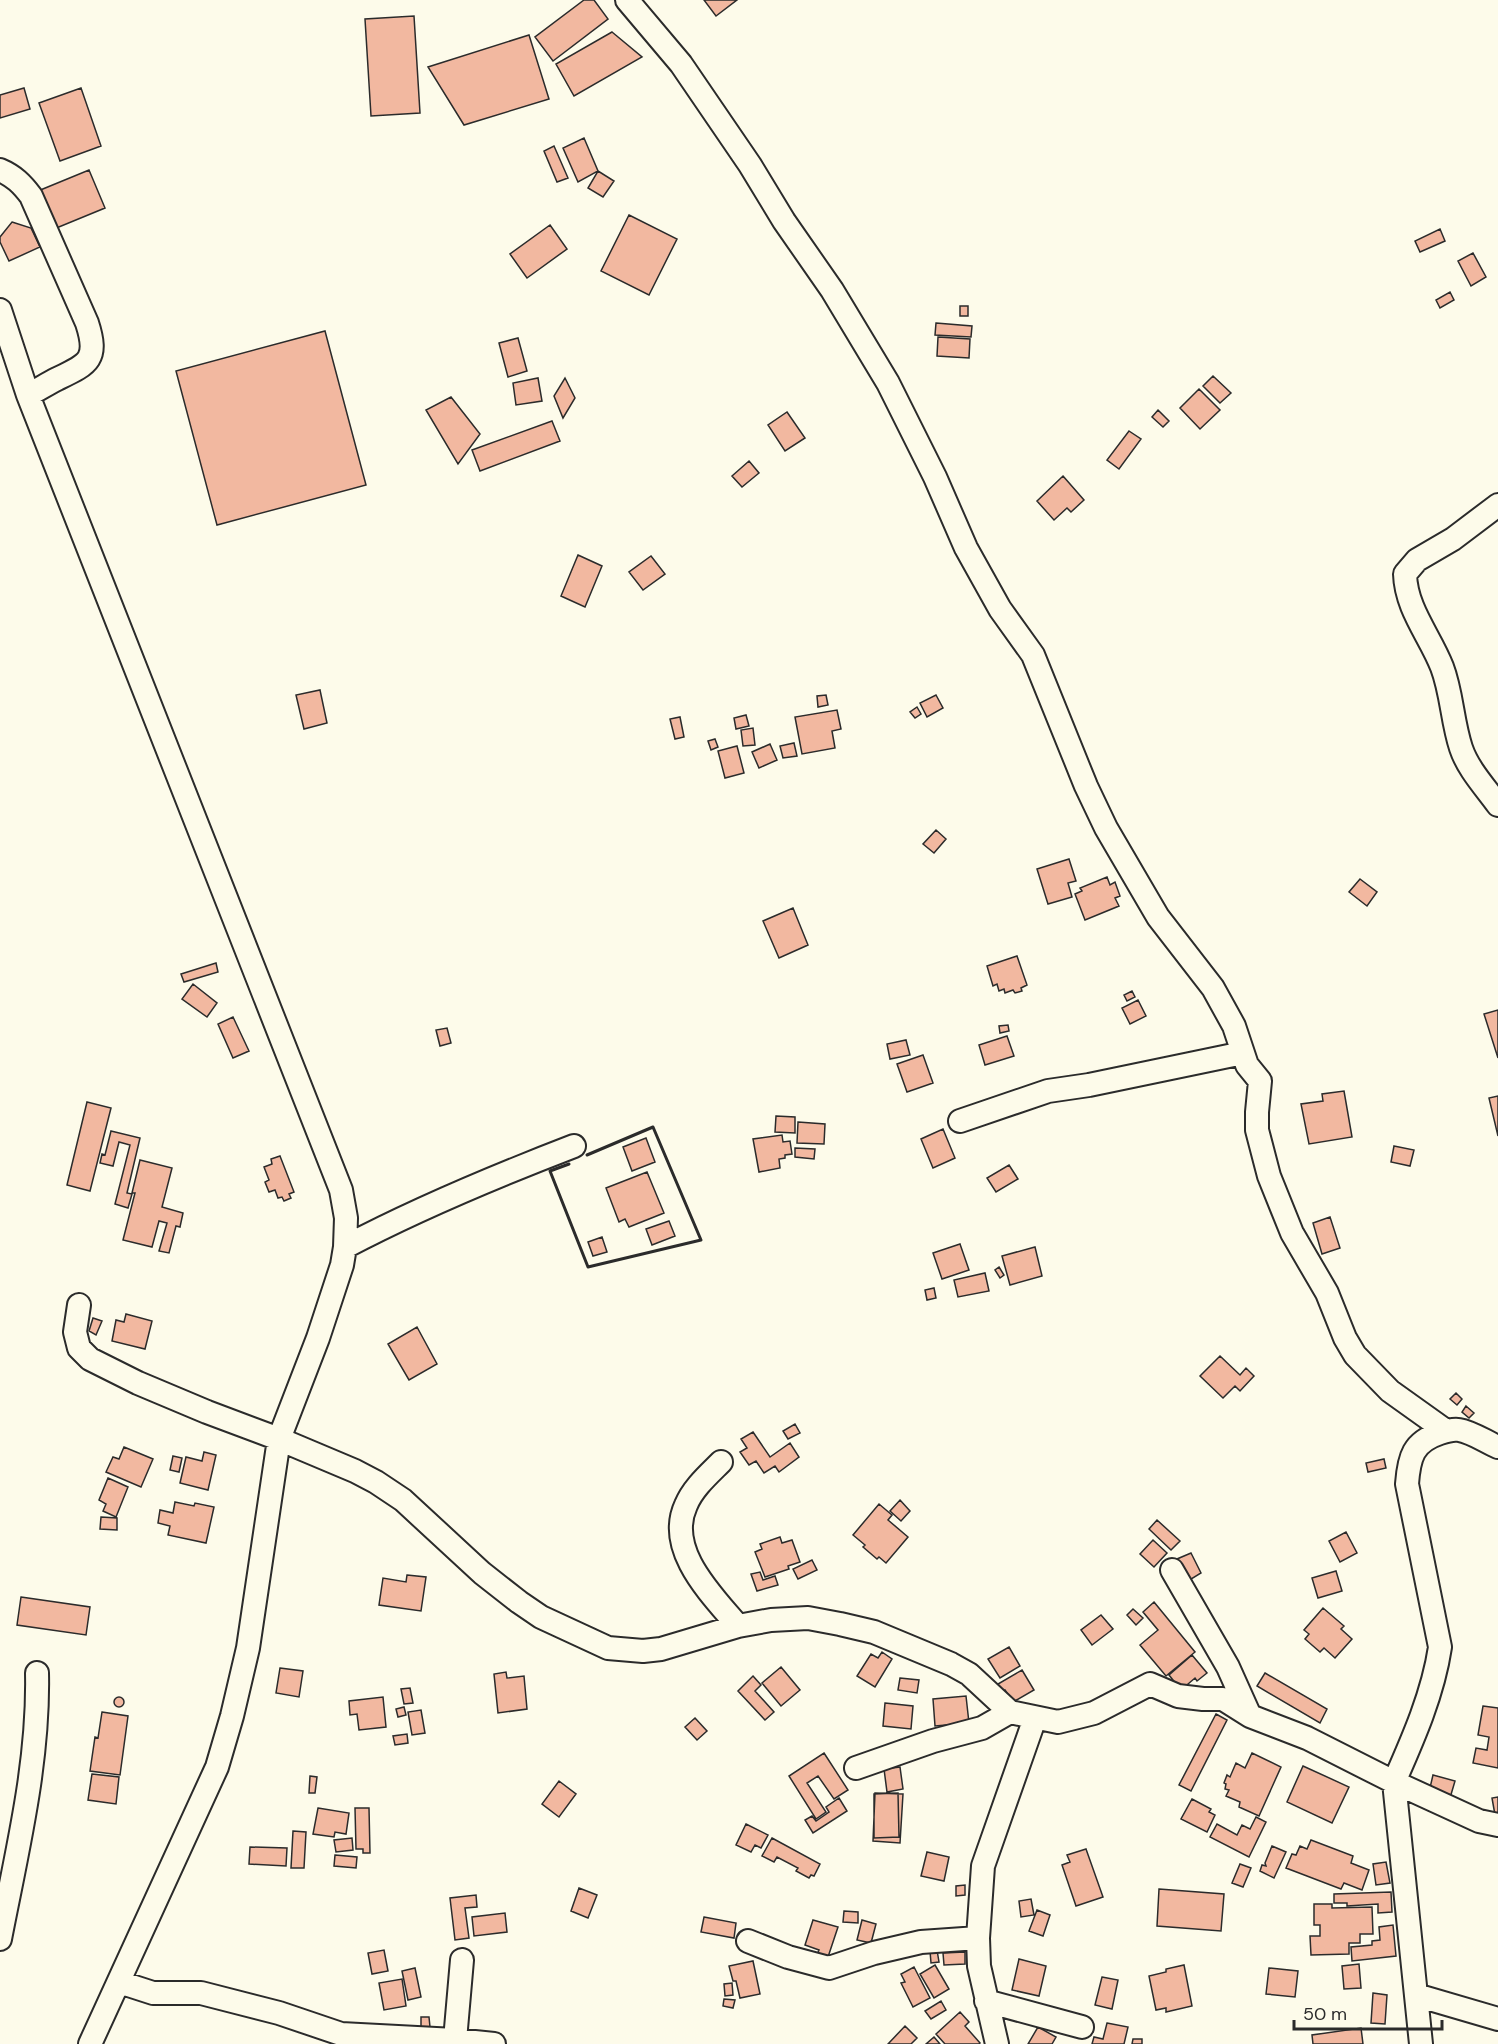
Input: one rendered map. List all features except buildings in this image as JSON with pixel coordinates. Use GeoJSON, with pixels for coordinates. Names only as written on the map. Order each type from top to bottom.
{"type":"FeatureCollection","features":[{"type":"Feature","properties":{"kind":"street"},"geometry":{"type":"LineString","coordinates":[[627,0],[681,64],[706,99],[832,290],[882,374],[935,477],[966,548],[1000,609],[1033,655],[1086,786],[1106,828],[1158,917],[1213,988],[1234,1026],[1247,1065],[1260,1081],[1257,1131],[1269,1176],[1289,1226],[1324,1287],[1345,1338],[1355,1355],[1390,1391],[1446,1431]]}},
{"type":"Feature","properties":{"kind":"street"},"geometry":{"type":"LineString","coordinates":[[0,170],[10,174],[22,184],[31,196],[87,322],[92,341],[90,354],[82,367],[28,395]]}},
{"type":"Feature","properties":{"kind":"street"},"geometry":{"type":"LineString","coordinates":[[0,310],[28,395],[341,1190],[346,1218],[342,1266],[318,1338],[279,1439],[248,1647],[217,1767],[90,2044]]}},
{"type":"Feature","properties":{"kind":"street"},"geometry":{"type":"LineString","coordinates":[[1498,505],[1453,539],[1417,560],[1405,574],[1409,599],[1446,681],[1456,732],[1463,754],[1498,806]]}},
{"type":"Feature","properties":{"kind":"street"},"geometry":{"type":"LineString","coordinates":[[960,1121],[1048,1091],[1089,1085],[1243,1053]]}},
{"type":"Feature","properties":{"kind":"street"},"geometry":{"type":"LineString","coordinates":[[345,1247],[394,1221],[452,1195],[574,1146]]}},
{"type":"Feature","properties":{"kind":"street"},"geometry":{"type":"LineString","coordinates":[[79,1305],[75,1332],[79,1348],[90,1359],[148,1388],[279,1439],[376,1482],[403,1500],[482,1573],[519,1602],[541,1617],[608,1648],[643,1652],[661,1649],[738,1626],[771,1620],[808,1618],[874,1632],[951,1664],[969,1674],[1010,1712],[1058,1722],[1094,1713],[1150,1684],[1178,1696],[1223,1699],[1250,1716],[1307,1738],[1479,1821],[1498,1825]]}},
{"type":"Feature","properties":{"kind":"street"},"geometry":{"type":"LineString","coordinates":[[1421,2044],[1395,1782],[1436,1674],[1440,1647],[1407,1484],[1408,1467],[1417,1447],[1430,1437],[1446,1431],[1461,1430],[1498,1447]]}},
{"type":"Feature","properties":{"kind":"street"},"geometry":{"type":"LineString","coordinates":[[721,1462],[686,1504],[681,1524],[682,1535],[690,1563],[698,1578],[738,1626]]}},
{"type":"Feature","properties":{"kind":"street"},"geometry":{"type":"LineString","coordinates":[[1172,1570],[1228,1667],[1250,1716]]}},
{"type":"Feature","properties":{"kind":"street"},"geometry":{"type":"LineString","coordinates":[[0,1939],[33,1753],[38,1706],[37,1673]]}},
{"type":"Feature","properties":{"kind":"street"},"geometry":{"type":"LineString","coordinates":[[856,1768],[933,1741],[982,1728],[1010,1712]]}},
{"type":"Feature","properties":{"kind":"street"},"geometry":{"type":"LineString","coordinates":[[997,2044],[979,1966],[978,1938],[982,1866],[1035,1718]]}},
{"type":"Feature","properties":{"kind":"street"},"geometry":{"type":"LineString","coordinates":[[748,1941],[788,1957],[829,1968],[874,1953],[921,1942],[978,1938]]}},
{"type":"Feature","properties":{"kind":"street"},"geometry":{"type":"LineString","coordinates":[[455,2040],[462,1960]]}},
{"type":"Feature","properties":{"kind":"street"},"geometry":{"type":"LineString","coordinates":[[118,1982],[153,1993],[201,1993],[279,2013],[339,2039],[455,2040],[494,2044]]}},
{"type":"Feature","properties":{"kind":"street"},"geometry":{"type":"LineString","coordinates":[[1416,1995],[1498,2019]]}},
{"type":"Feature","properties":{"kind":"street"},"geometry":{"type":"LineString","coordinates":[[986,2001],[1082,2027]]}},
{"type":"Feature","properties":{"kind":"wall"},"geometry":{"type":"LineString","coordinates":[[569,1164],[550,1171],[588,1267],[701,1240],[653,1127],[587,1155]]}}]}
